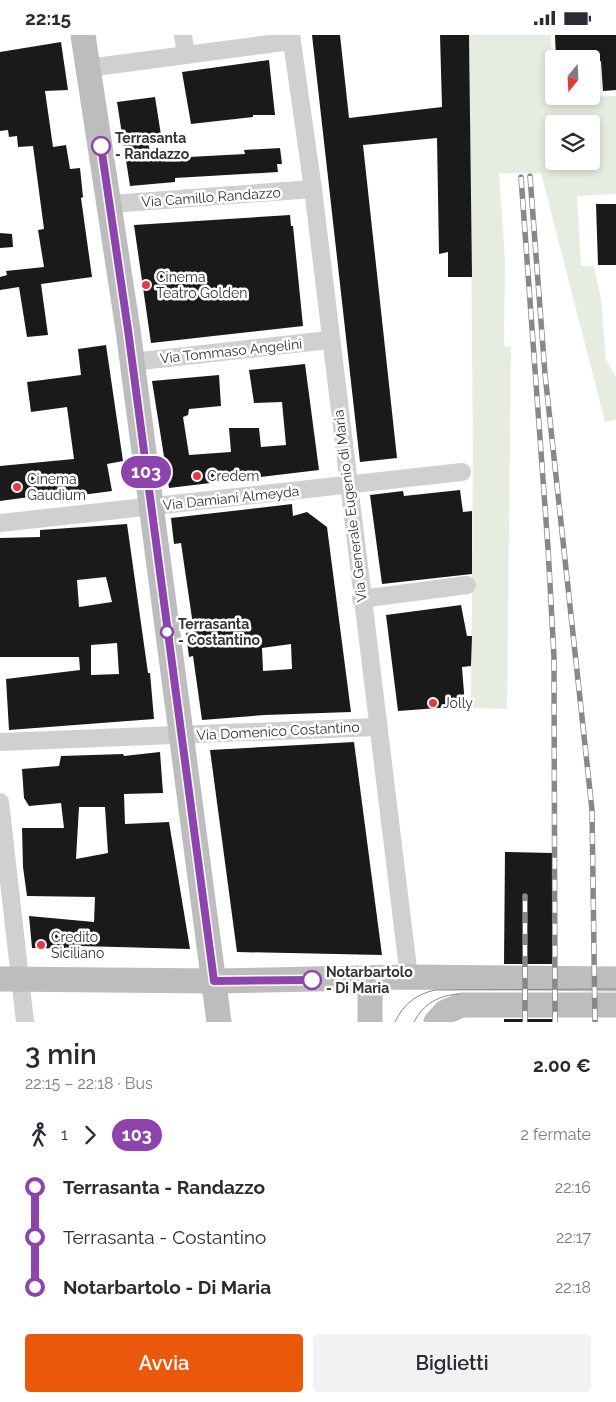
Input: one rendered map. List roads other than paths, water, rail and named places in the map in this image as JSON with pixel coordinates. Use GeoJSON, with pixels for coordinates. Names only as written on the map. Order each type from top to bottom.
{"type":"FeatureCollection","features":[{"type":"Feature","properties":{"kind":"street"},"geometry":{"type":"LineString","coordinates":[[83,35],[110,204],[132,362],[219,1022]]}},
{"type":"Feature","properties":{"kind":"street"},"geometry":{"type":"LineString","coordinates":[[183,35],[186,55]]}},
{"type":"Feature","properties":{"kind":"street"},"geometry":{"type":"LineString","coordinates":[[88,68],[291,38]]}},
{"type":"Feature","properties":{"kind":"street","name":"Via Generale Eugenio di Maria"},"geometry":{"type":"LineString","coordinates":[[291,38],[312,189],[409,977]]}},
{"type":"Feature","properties":{"kind":"street","name":"Via Camillo Randazzo"},"geometry":{"type":"LineString","coordinates":[[110,204],[312,189]]}},
{"type":"Feature","properties":{"kind":"street","name":"Via Tommaso Angelini"},"geometry":{"type":"LineString","coordinates":[[132,362],[330,340]]}},
{"type":"Feature","properties":{"kind":"street","name":"Via Damiani Almeyda"},"geometry":{"type":"LineString","coordinates":[[0,523],[462,472]]}},
{"type":"Feature","properties":{"kind":"street"},"geometry":{"type":"LineString","coordinates":[[361,599],[467,585]]}},
{"type":"Feature","properties":{"kind":"street","name":"Via Domenico Costantino"},"geometry":{"type":"LineString","coordinates":[[0,743],[377,727]]}},
{"type":"Feature","properties":{"kind":"street"},"geometry":{"type":"LineString","coordinates":[[0,802],[10,979],[24,1022]]}},
{"type":"Feature","properties":{"kind":"street"},"geometry":{"type":"LineString","coordinates":[[10,979],[214,981],[504,977],[616,979]]}},
{"type":"Feature","properties":{"kind":"street"},"geometry":{"type":"LineString","coordinates":[[370,979],[370,1022]]}},
{"type":"Feature","properties":{"kind":"street"},"geometry":{"type":"LineString","coordinates":[[436,1022],[445,1012],[457,1006],[504,1004],[616,1005]]}},
{"type":"Feature","properties":{"kind":"tram line"},"geometry":{"type":"LineString","coordinates":[[395,1022],[406,1005],[422,994],[435,990],[616,989]]}},
{"type":"Feature","properties":{"kind":"tram line"},"geometry":{"type":"LineString","coordinates":[[414,1022],[427,1005],[445,996],[459,994]]}},
{"type":"Feature","properties":{"kind":"railway"},"geometry":{"type":"LineString","coordinates":[[530,176],[545,374],[592,810],[595,1022]]}},
{"type":"Feature","properties":{"kind":"railway"},"geometry":{"type":"LineString","coordinates":[[521,177],[554,657],[555,1022]]}},
{"type":"Feature","properties":{"kind":"railway"},"geometry":{"type":"LineString","coordinates":[[525,896],[525,1022]]}},
{"type":"Feature","properties":{"kind":"place","name":"Terrasanta - Randazzo"},"geometry":{"type":"Point","coordinates":[101,146]}},
{"type":"Feature","properties":{"kind":"place","name":"Cinema Teatro Golden"},"geometry":{"type":"Point","coordinates":[146,285]}},
{"type":"Feature","properties":{"kind":"place","name":"Credem"},"geometry":{"type":"Point","coordinates":[197,476]}},
{"type":"Feature","properties":{"kind":"place","name":"Cinema Gaudium"},"geometry":{"type":"Point","coordinates":[17,487]}},
{"type":"Feature","properties":{"kind":"place","name":"Terrasanta - Costantino"},"geometry":{"type":"Point","coordinates":[167,632]}},
{"type":"Feature","properties":{"kind":"place","name":"Jolly"},"geometry":{"type":"Point","coordinates":[433,703]}},
{"type":"Feature","properties":{"kind":"place","name":"Credito Siciliano"},"geometry":{"type":"Point","coordinates":[41,945]}},
{"type":"Feature","properties":{"kind":"place","name":"Notarbartolo - Di Maria"},"geometry":{"type":"Point","coordinates":[312,980]}}]}
